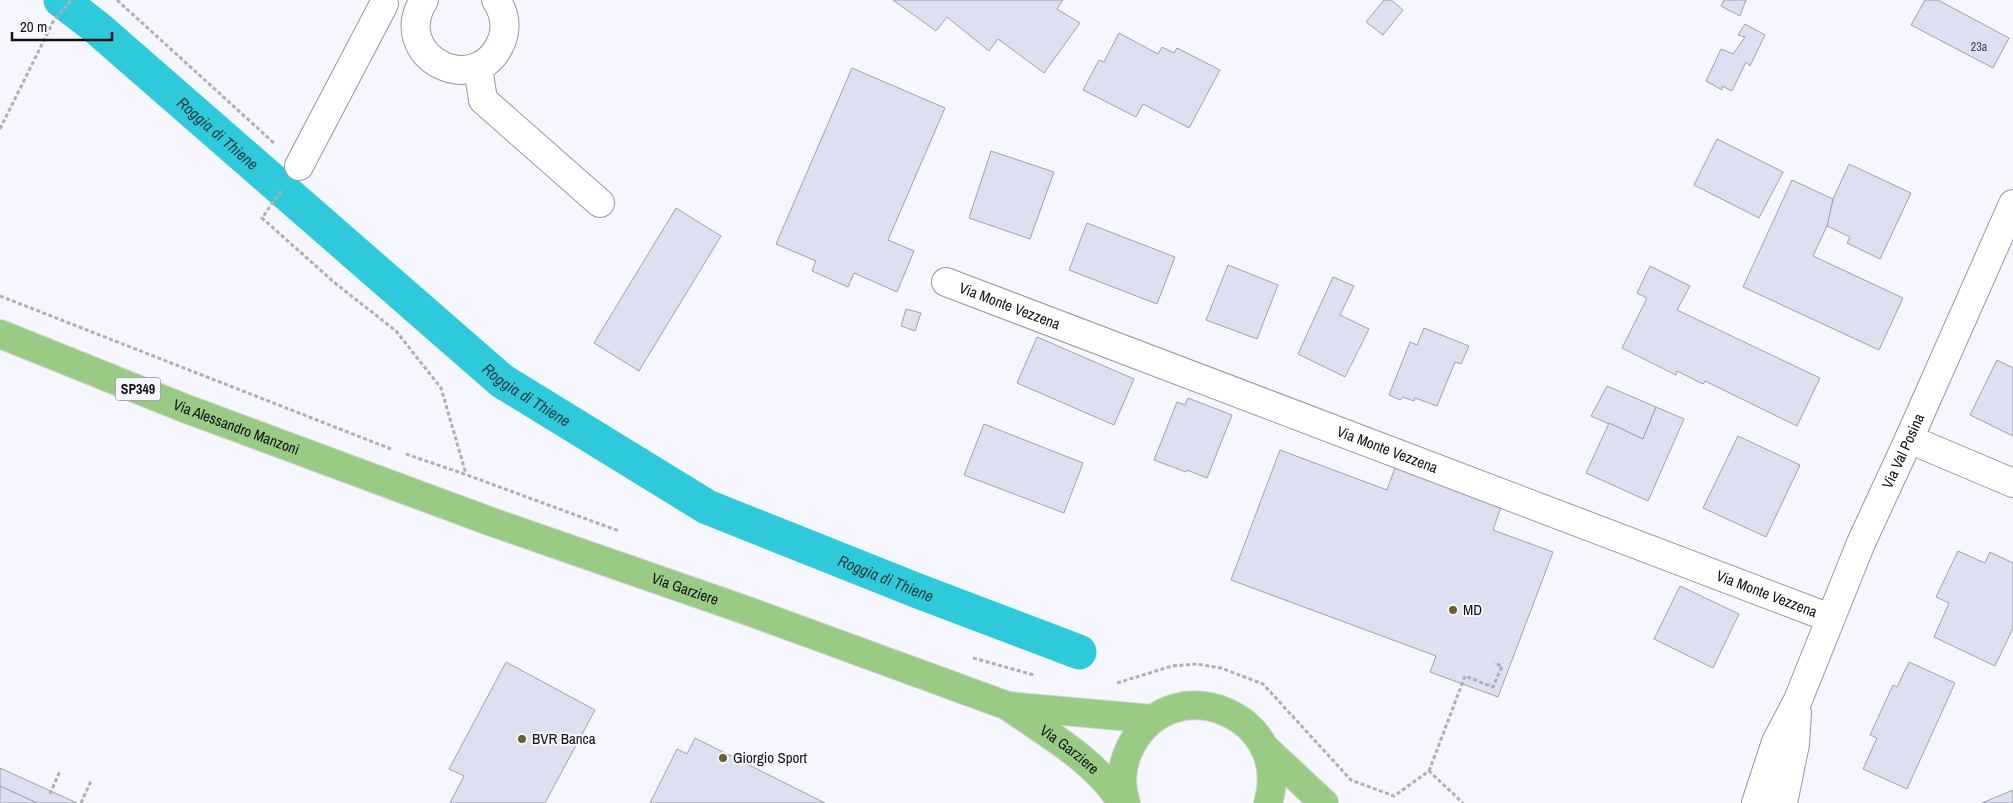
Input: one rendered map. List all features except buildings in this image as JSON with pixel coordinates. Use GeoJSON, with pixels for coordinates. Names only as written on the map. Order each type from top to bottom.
{"type":"FeatureCollection","features":[{"type":"Feature","properties":{"kind":"main road","name":"Via Alessandro Manzoni"},"geometry":{"type":"LineString","coordinates":[[0,334],[184,408],[361,474]]}},
{"type":"Feature","properties":{"kind":"main road","name":"Via Garziere"},"geometry":{"type":"LineString","coordinates":[[361,474],[489,521],[748,610],[1008,706],[1080,757],[1111,786],[1124,803]]}},
{"type":"Feature","properties":{"kind":"main road","name":"Via Garziere"},"geometry":{"type":"LineString","coordinates":[[1124,803],[1122,774],[1127,753],[1137,735],[1152,719],[1172,710],[1193,705],[1215,707],[1236,716],[1253,729],[1265,748],[1270,762],[1272,778],[1268,803]]}},
{"type":"Feature","properties":{"kind":"main road","name":"Via Garziere"},"geometry":{"type":"LineString","coordinates":[[1008,706],[1152,719]]}},
{"type":"Feature","properties":{"kind":"main road","name":"Via Garziere"},"geometry":{"type":"LineString","coordinates":[[1265,748],[1324,803]]}},
{"type":"Feature","properties":{"kind":"street"},"geometry":{"type":"LineString","coordinates":[[300,166],[378,2],[421,6],[415,27],[418,41],[425,54],[436,64],[449,69],[464,70],[478,67],[490,59],[499,48],[504,35],[504,21],[496,0]]}},
{"type":"Feature","properties":{"kind":"street"},"geometry":{"type":"LineString","coordinates":[[478,67],[483,100],[600,203]]}},
{"type":"Feature","properties":{"kind":"street","name":"Via Val Posina"},"geometry":{"type":"LineString","coordinates":[[1756,803],[1776,742],[1798,700],[1861,543],[2013,204]]}},
{"type":"Feature","properties":{"kind":"street","name":"Via Monte Vezzena"},"geometry":{"type":"LineString","coordinates":[[946,282],[1830,618]]}},
{"type":"Feature","properties":{"kind":"street"},"geometry":{"type":"LineString","coordinates":[[1909,439],[2013,483]]}},
{"type":"Feature","properties":{"kind":"street","name":"Via Val Posina"},"geometry":{"type":"LineString","coordinates":[[1783,803],[1795,744],[1798,700]]}},
{"type":"Feature","properties":{"kind":"path"},"geometry":{"type":"LineString","coordinates":[[0,129],[53,22],[70,0]]}},
{"type":"Feature","properties":{"kind":"path"},"geometry":{"type":"LineString","coordinates":[[117,0],[300,166]]}},
{"type":"Feature","properties":{"kind":"path"},"geometry":{"type":"LineString","coordinates":[[275,200],[262,218],[334,282],[396,331],[441,388],[467,474]]}},
{"type":"Feature","properties":{"kind":"path"},"geometry":{"type":"LineString","coordinates":[[0,296],[393,450]]}},
{"type":"Feature","properties":{"kind":"path"},"geometry":{"type":"LineString","coordinates":[[1429,771],[1465,676],[1493,687],[1502,666],[1494,663]]}},
{"type":"Feature","properties":{"kind":"path"},"geometry":{"type":"LineString","coordinates":[[50,794],[60,771]]}},
{"type":"Feature","properties":{"kind":"path"},"geometry":{"type":"LineString","coordinates":[[81,803],[91,781]]}},
{"type":"Feature","properties":{"kind":"waterway","name":"Roggia di Thiene"},"geometry":{"type":"LineString","coordinates":[[61,0],[96,27],[502,381],[707,507],[918,591],[1079,652]]}},
{"type":"Feature","properties":{"kind":"place","name":"MD"},"geometry":{"type":"Point","coordinates":[1453,610]}},
{"type":"Feature","properties":{"kind":"place","name":"BVR Banca"},"geometry":{"type":"Point","coordinates":[522,739]}},
{"type":"Feature","properties":{"kind":"place","name":"Giorgio Sport"},"geometry":{"type":"Point","coordinates":[723,758]}}]}
